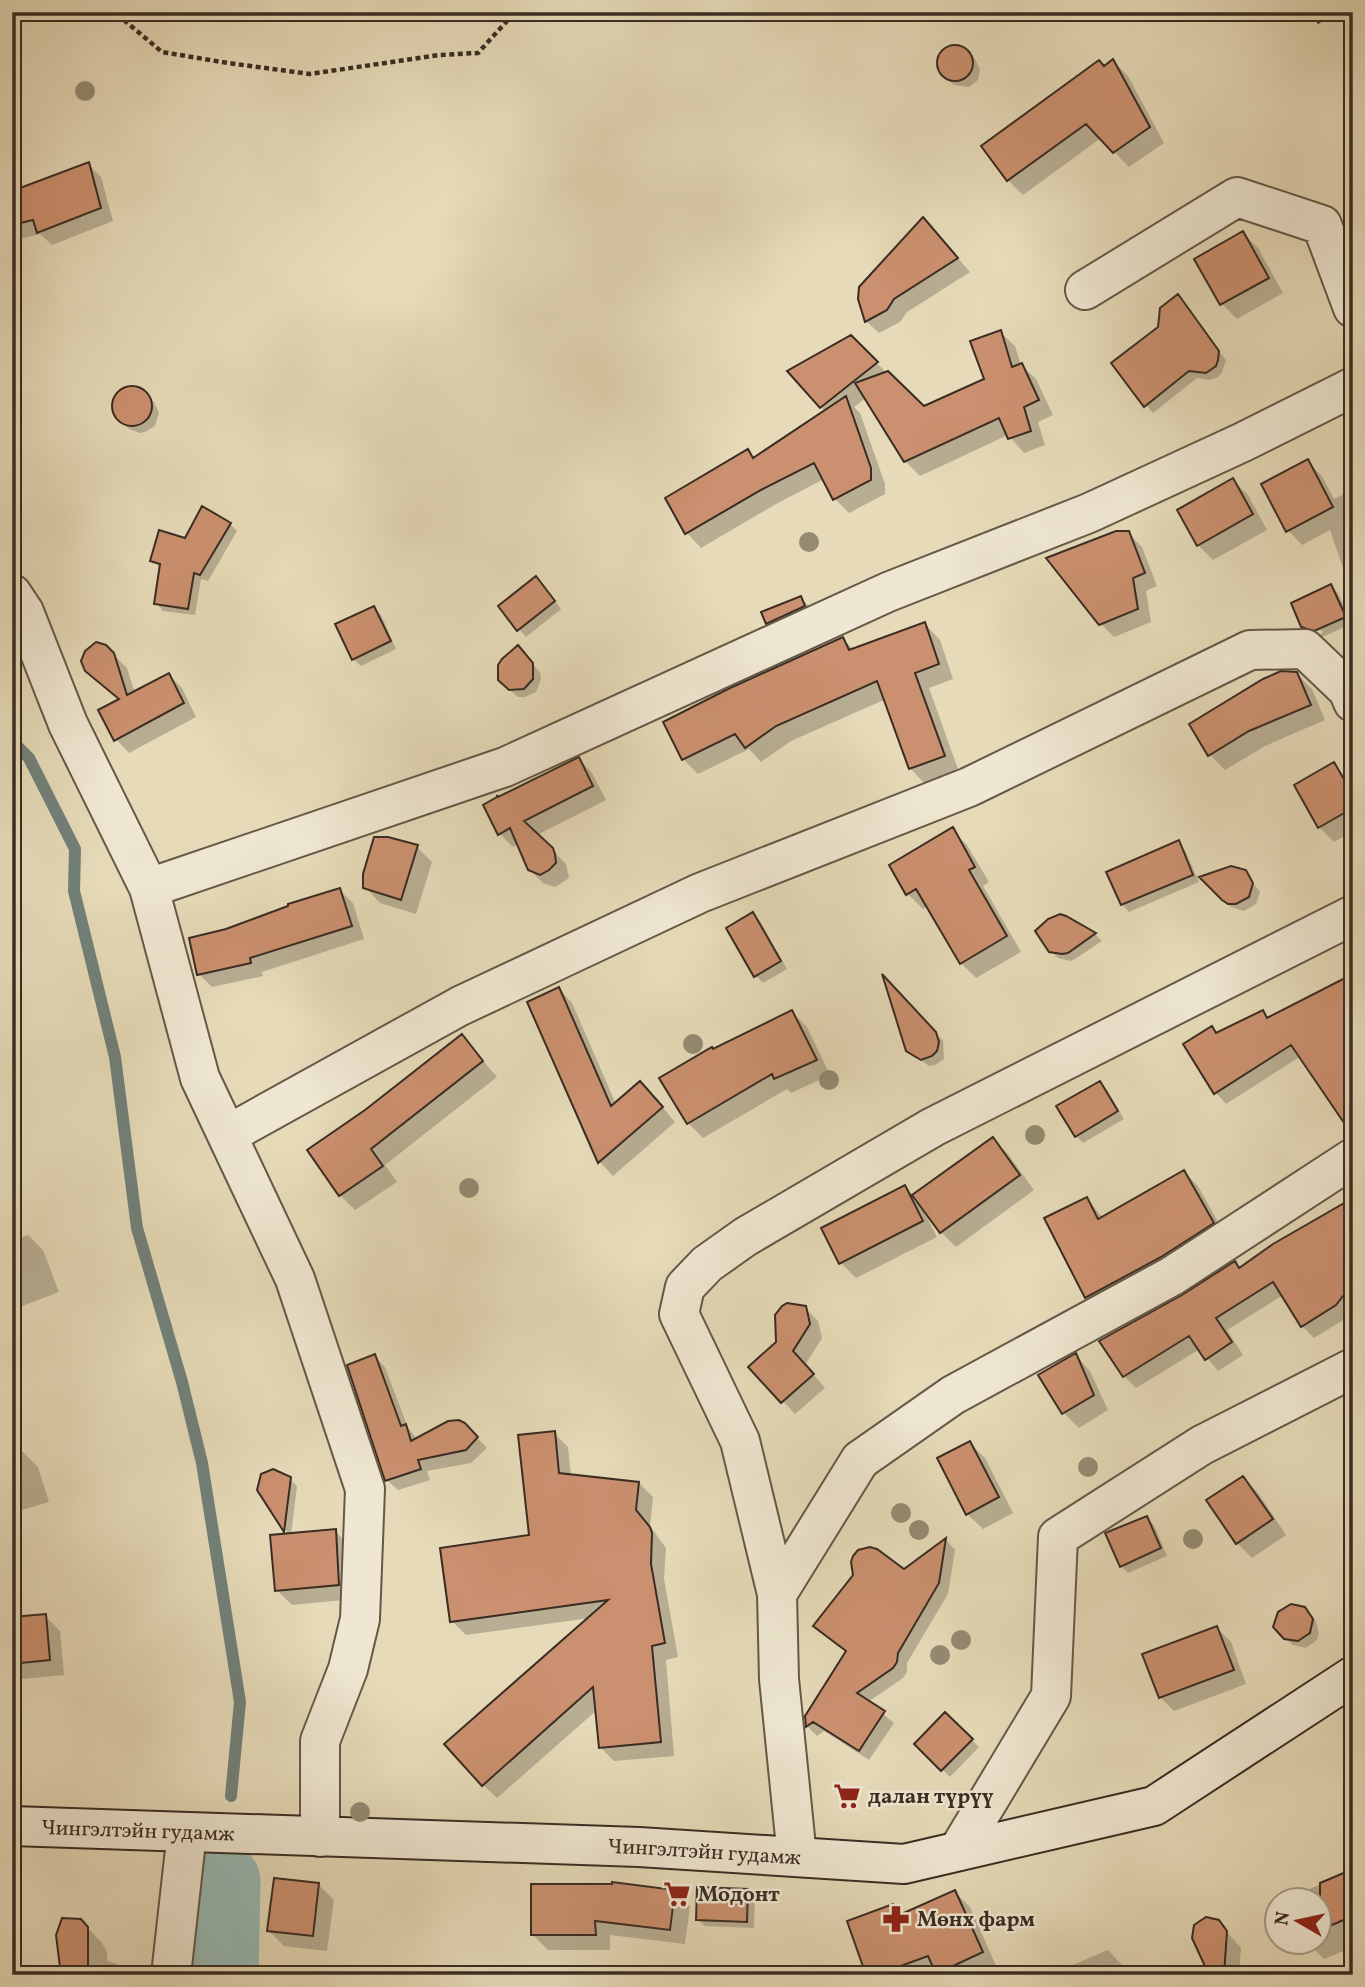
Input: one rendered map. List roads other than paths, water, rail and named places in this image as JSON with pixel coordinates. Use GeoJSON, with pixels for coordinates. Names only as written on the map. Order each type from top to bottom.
{"type":"FeatureCollection","features":[{"type":"Feature","properties":{"kind":"street"},"geometry":{"type":"LineString","coordinates":[[1084,290],[1237,197],[1322,225],[1353,308]]}},
{"type":"Feature","properties":{"kind":"street"},"geometry":{"type":"LineString","coordinates":[[149,888],[505,767],[888,592],[1089,513],[1243,442],[1353,387]]}},
{"type":"Feature","properties":{"kind":"street"},"geometry":{"type":"LineString","coordinates":[[12,594],[24,612],[68,724],[149,888],[200,1078],[295,1279],[365,1489],[360,1619],[348,1669],[320,1741],[320,1837]]}},
{"type":"Feature","properties":{"kind":"street"},"geometry":{"type":"LineString","coordinates":[[227,1135],[460,1006],[700,893],[969,787],[1250,650],[1305,649],[1348,690],[1353,702]]}},
{"type":"Feature","properties":{"kind":"street"},"geometry":{"type":"LineString","coordinates":[[797,1857],[779,1679],[777,1594],[740,1441],[679,1314],[685,1287],[707,1264],[745,1237],[933,1127],[1353,915]]}},
{"type":"Feature","properties":{"kind":"street"},"geometry":{"type":"LineString","coordinates":[[777,1594],[860,1460],[953,1395],[1172,1276],[1353,1158]]}},
{"type":"Feature","properties":{"kind":"street"},"geometry":{"type":"LineString","coordinates":[[958,1851],[1051,1696],[1058,1537],[1202,1445],[1353,1368]]}},
{"type":"Feature","properties":{"kind":"street","name":"Чингэлтэйн гудамж"},"geometry":{"type":"LineString","coordinates":[[12,1826],[639,1847],[904,1864],[1154,1805],[1353,1676]]}},
{"type":"Feature","properties":{"kind":"street"},"geometry":{"type":"LineString","coordinates":[[171,1975],[187,1832]]}},
{"type":"Feature","properties":{"kind":"waterway"},"geometry":{"type":"LineString","coordinates":[[12,741],[29,758],[75,849],[74,891],[115,1057],[137,1228],[182,1382],[202,1463],[240,1702],[231,1796]]}},
{"type":"Feature","properties":{"kind":"waterway"},"geometry":{"type":"LineString","coordinates":[[221,1975],[223,1881]]}},
{"type":"Feature","properties":{"kind":"place","name":"далан түрүү"},"geometry":{"type":"Point","coordinates":[847,1796]}},
{"type":"Feature","properties":{"kind":"place","name":"Модонт"},"geometry":{"type":"Point","coordinates":[677,1894]}},
{"type":"Feature","properties":{"kind":"place","name":"Мөнх фарм"},"geometry":{"type":"Point","coordinates":[896,1919]}}]}
